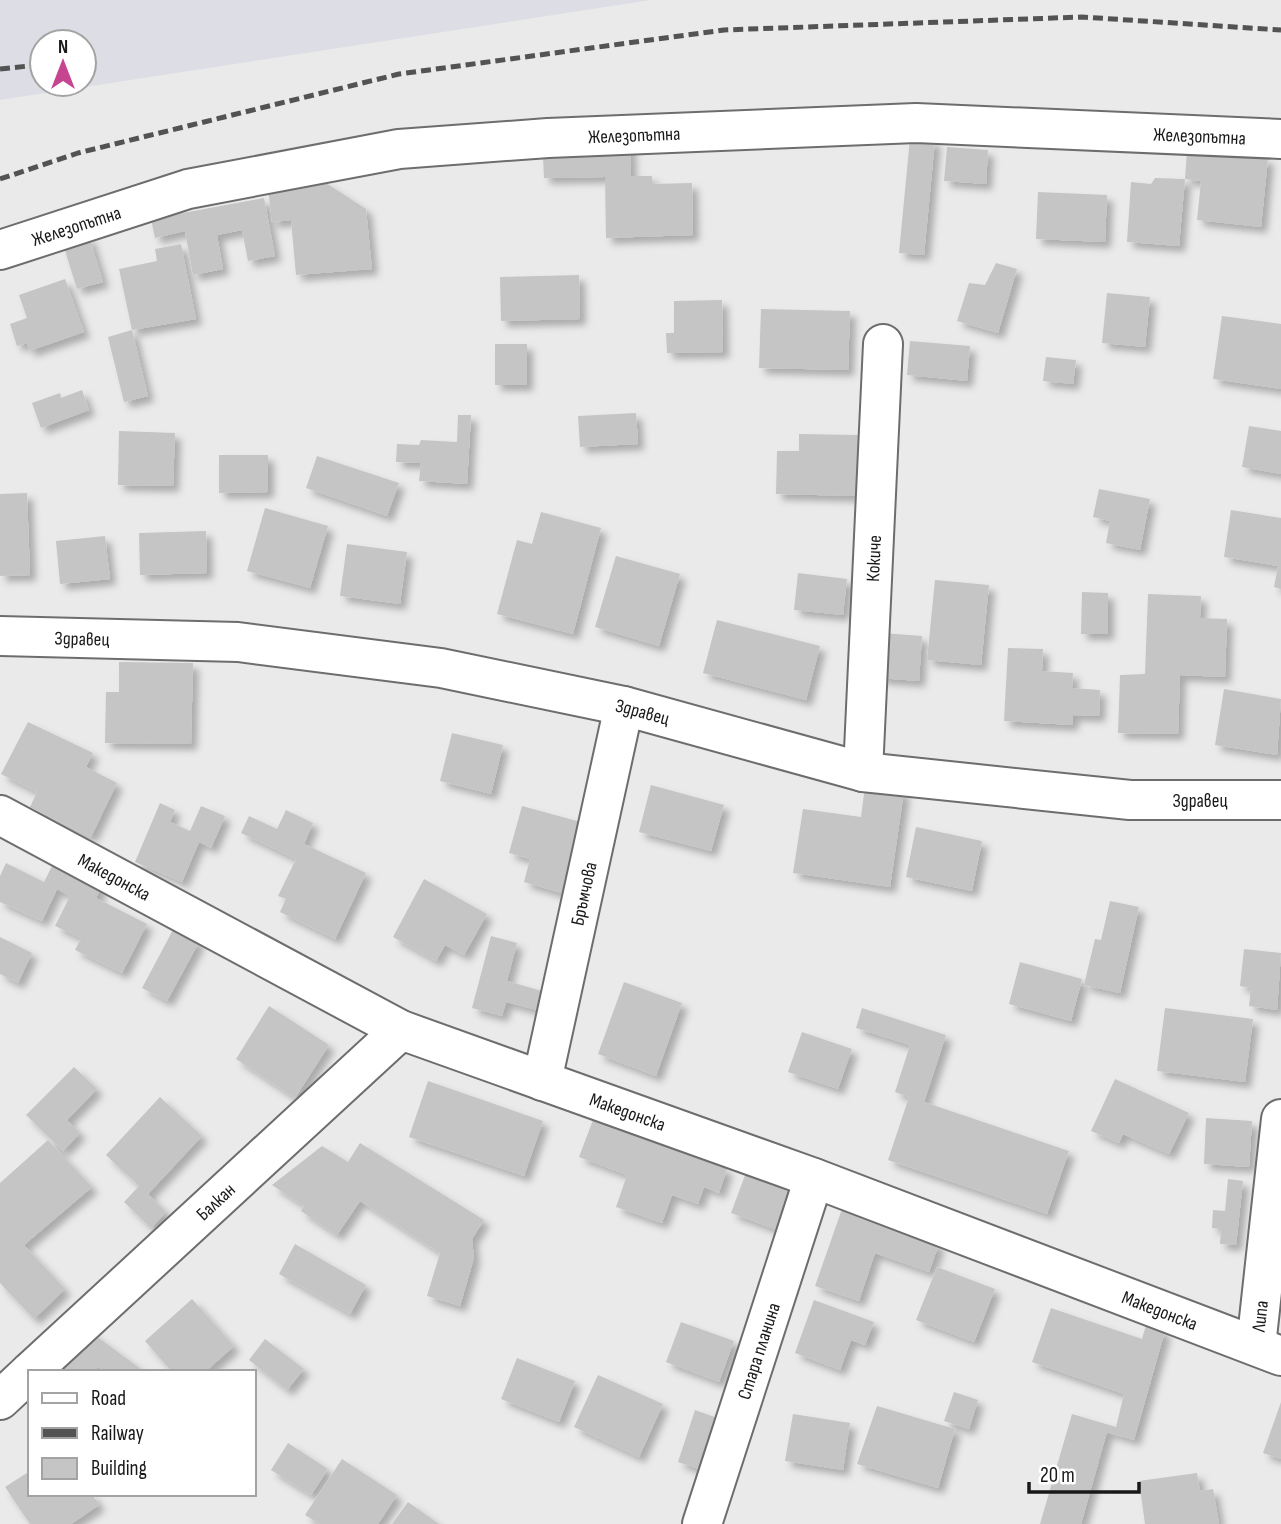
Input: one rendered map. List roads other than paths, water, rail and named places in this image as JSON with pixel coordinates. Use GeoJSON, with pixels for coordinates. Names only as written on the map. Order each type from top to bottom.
{"type":"FeatureCollection","features":[{"type":"Feature","properties":{"kind":"street","name":"Железопътна"},"geometry":{"type":"LineString","coordinates":[[0,250],[188,189],[399,149],[548,138],[916,123],[1281,139]]}},
{"type":"Feature","properties":{"kind":"street","name":"Кокиче"},"geometry":{"type":"LineString","coordinates":[[863,772],[883,344]]}},
{"type":"Feature","properties":{"kind":"street","name":"Здравец"},"geometry":{"type":"LineString","coordinates":[[0,636],[238,642],[441,668],[624,706],[863,772],[1130,800],[1281,800]]}},
{"type":"Feature","properties":{"kind":"street","name":"Бръмчова"},"geometry":{"type":"LineString","coordinates":[[542,1081],[624,706]]}},
{"type":"Feature","properties":{"kind":"street","name":"Македонска"},"geometry":{"type":"LineString","coordinates":[[0,815],[401,1030],[814,1178],[1269,1351]]}},
{"type":"Feature","properties":{"kind":"street","name":"Балкан"},"geometry":{"type":"LineString","coordinates":[[32,1370],[401,1030]]}},
{"type":"Feature","properties":{"kind":"street","name":"Липа"},"geometry":{"type":"LineString","coordinates":[[1269,1351],[1281,1119]]}},
{"type":"Feature","properties":{"kind":"street","name":"Стара планина"},"geometry":{"type":"LineString","coordinates":[[702,1524],[814,1178]]}},
{"type":"Feature","properties":{"kind":"street","name":"Балкан"},"geometry":{"type":"LineString","coordinates":[[0,1400],[28,1374]]}},
{"type":"Feature","properties":{"kind":"railway"},"geometry":{"type":"LineString","coordinates":[[0,179],[78,153],[399,74],[724,30],[1082,17],[1281,30]]}},
{"type":"Feature","properties":{"kind":"railway"},"geometry":{"type":"LineString","coordinates":[[0,69],[28,66]]}}]}
